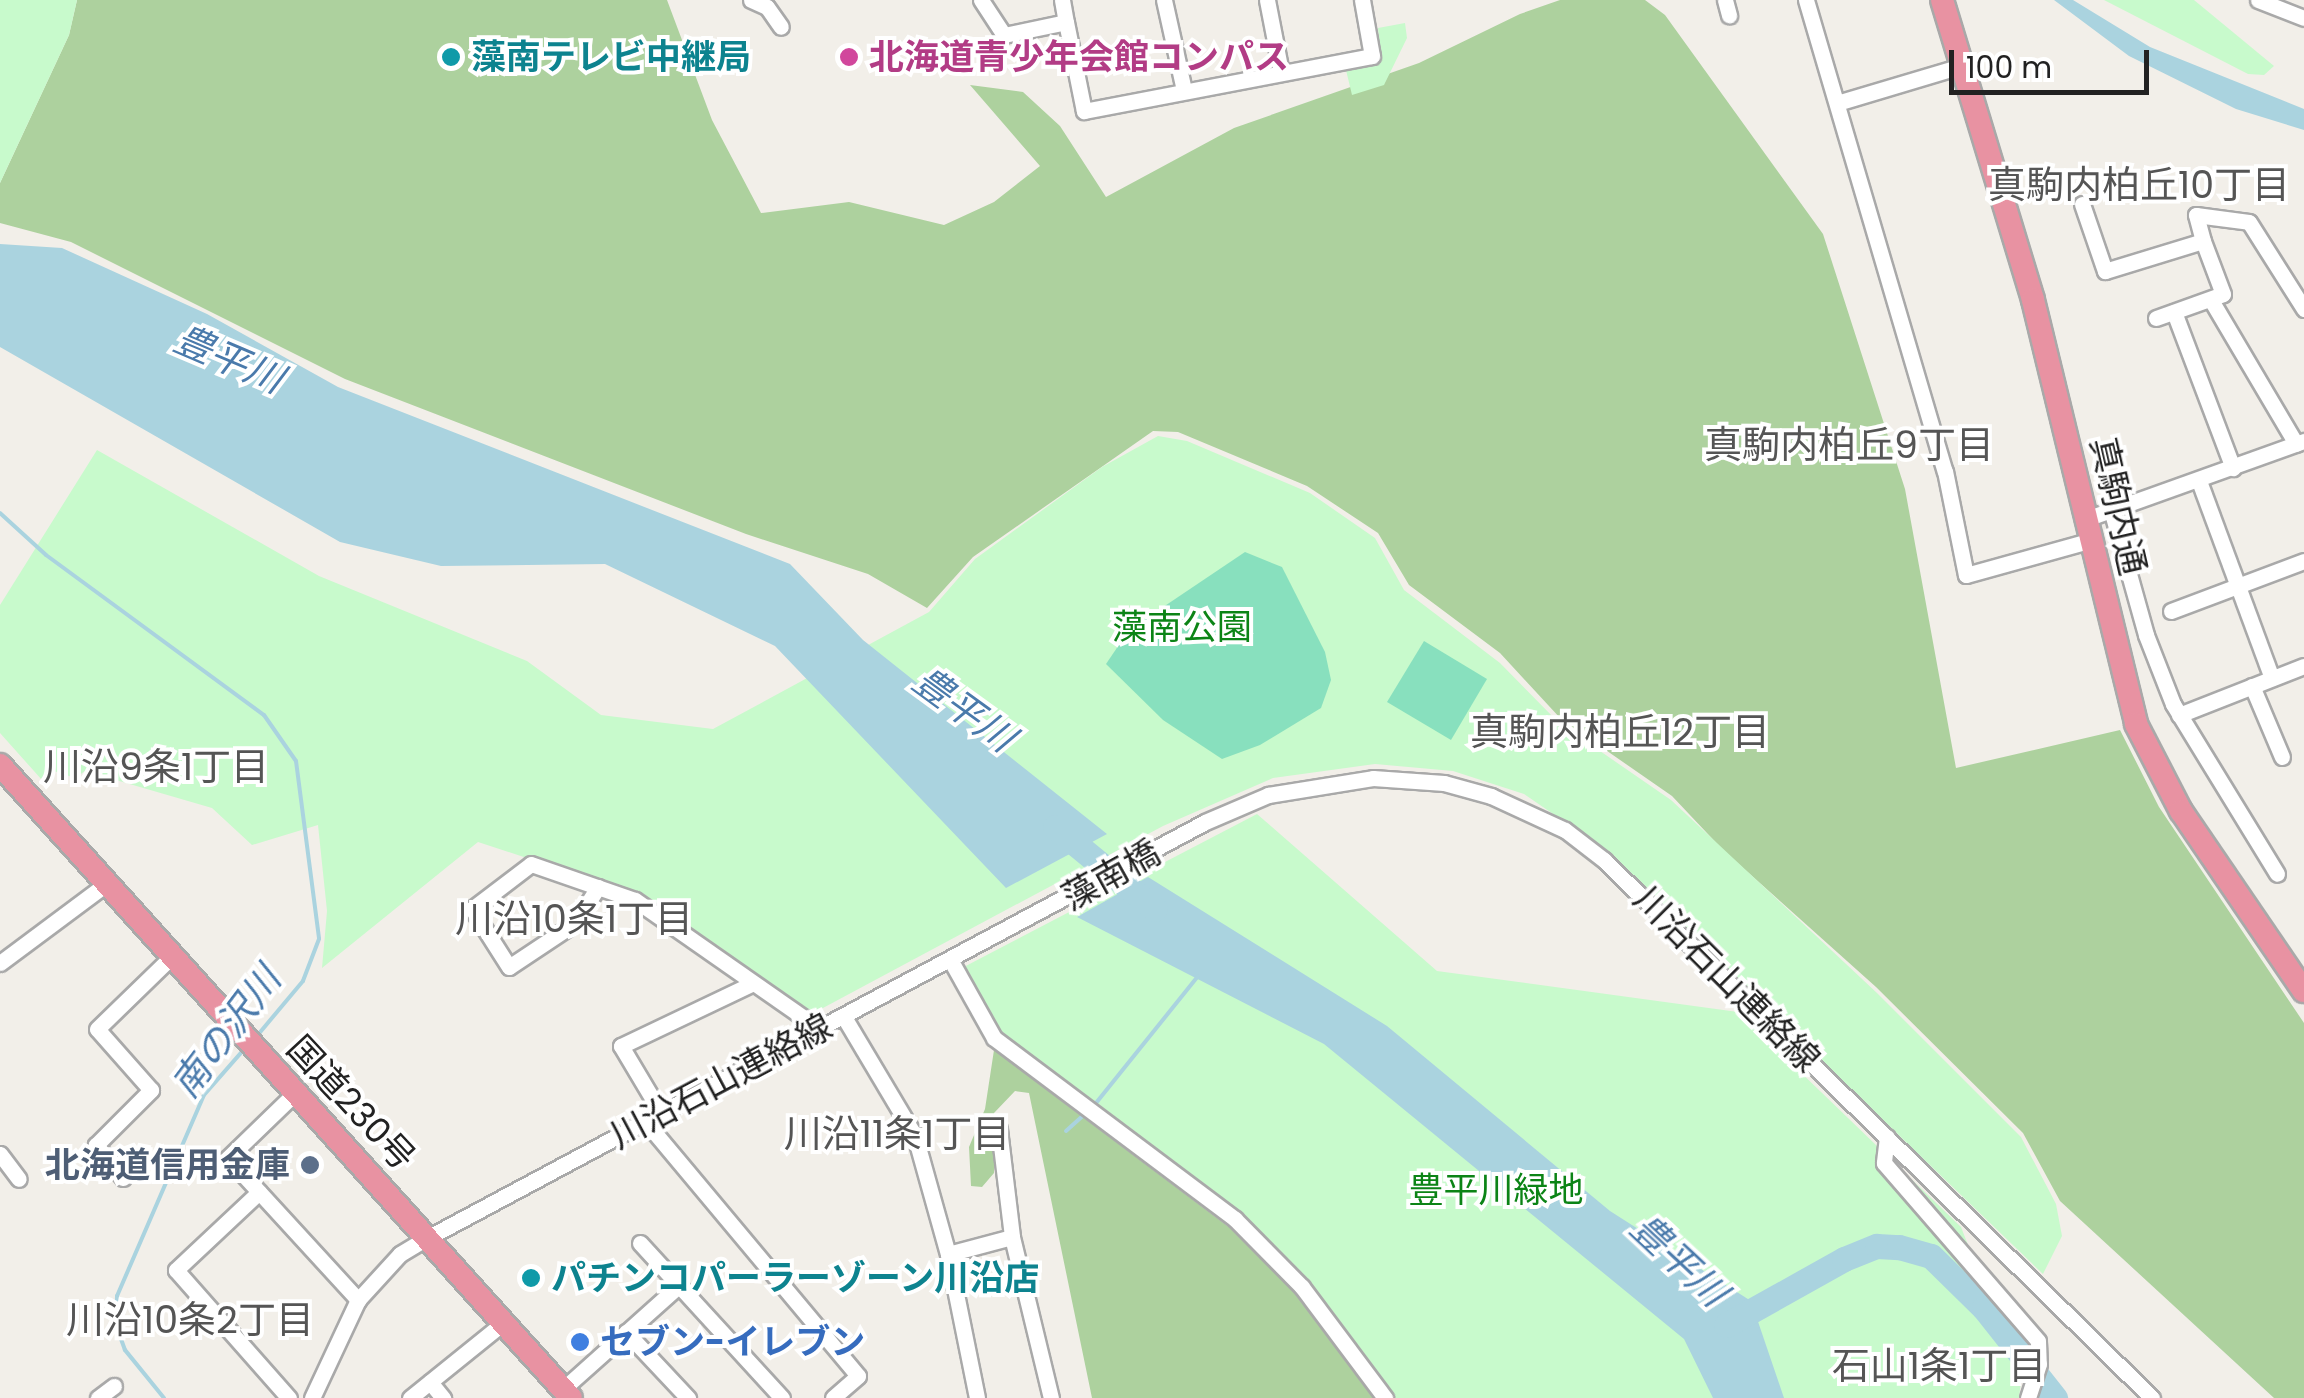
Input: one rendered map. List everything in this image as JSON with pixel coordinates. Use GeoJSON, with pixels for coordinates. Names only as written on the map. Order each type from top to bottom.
{"type":"FeatureCollection","features":[{"type":"Feature","properties":{"kind":"highway","name":"真駒内通"},"geometry":{"type":"LineString","coordinates":[[1942,0],[2033,300],[2136,724],[2158,770],[2304,990]]}},
{"type":"Feature","properties":{"kind":"highway","name":"国道230号"},"geometry":{"type":"LineString","coordinates":[[0,765],[567,1394]]}},
{"type":"Feature","properties":{"kind":"street"},"geometry":{"type":"LineString","coordinates":[[751,0],[767,7],[781,27]]}},
{"type":"Feature","properties":{"kind":"street"},"geometry":{"type":"LineString","coordinates":[[981,0],[1004,35],[1066,22]]}},
{"type":"Feature","properties":{"kind":"street"},"geometry":{"type":"LineString","coordinates":[[1062,0],[1084,111],[1372,56],[1362,0]]}},
{"type":"Feature","properties":{"kind":"street"},"geometry":{"type":"LineString","coordinates":[[1164,0],[1184,90]]}},
{"type":"Feature","properties":{"kind":"street"},"geometry":{"type":"LineString","coordinates":[[1267,0],[1281,72]]}},
{"type":"Feature","properties":{"kind":"street"},"geometry":{"type":"LineString","coordinates":[[1806,0],[1945,471],[1966,575],[2088,530],[2112,513],[2300,442],[2211,300]]}},
{"type":"Feature","properties":{"kind":"street"},"geometry":{"type":"LineString","coordinates":[[2258,0],[2304,18]]}},
{"type":"Feature","properties":{"kind":"street"},"geometry":{"type":"LineString","coordinates":[[1837,103],[1961,66]]}},
{"type":"Feature","properties":{"kind":"street"},"geometry":{"type":"LineString","coordinates":[[2082,204],[2105,271],[2203,241]]}},
{"type":"Feature","properties":{"kind":"street"},"geometry":{"type":"LineString","coordinates":[[2156,318],[2223,294],[2196,215],[2248,222],[2304,309]]}},
{"type":"Feature","properties":{"kind":"street"},"geometry":{"type":"LineString","coordinates":[[2174,312],[2233,468]]}},
{"type":"Feature","properties":{"kind":"street"},"geometry":{"type":"LineString","coordinates":[[2199,480],[2272,678]]}},
{"type":"Feature","properties":{"kind":"street"},"geometry":{"type":"LineString","coordinates":[[2112,513],[2150,650],[2179,714],[2276,874]]}},
{"type":"Feature","properties":{"kind":"street"},"geometry":{"type":"LineString","coordinates":[[2171,611],[2304,560]]}},
{"type":"Feature","properties":{"kind":"street"},"geometry":{"type":"LineString","coordinates":[[2179,714],[2304,666]]}},
{"type":"Feature","properties":{"kind":"street"},"geometry":{"type":"LineString","coordinates":[[2252,686],[2282,756]]}},
{"type":"Feature","properties":{"kind":"street","name":"川沿石山連絡線"},"geometry":{"type":"LineString","coordinates":[[1205,822],[1268,794],[1373,778],[1454,785],[1532,813],[1626,879],[2152,1398]]}},
{"type":"Feature","properties":{"kind":"street","name":"藻南橋"},"geometry":{"type":"LineString","coordinates":[[1016,927],[1205,822]]}},
{"type":"Feature","properties":{"kind":"street"},"geometry":{"type":"LineString","coordinates":[[598,888],[575,923],[509,967],[472,909],[532,864],[635,900],[820,1030]]}},
{"type":"Feature","properties":{"kind":"street"},"geometry":{"type":"LineString","coordinates":[[0,964],[106,884]]}},
{"type":"Feature","properties":{"kind":"street","name":"川沿石山連絡線"},"geometry":{"type":"LineString","coordinates":[[312,1398],[358,1300],[400,1254],[644,1121],[1016,927]]}},
{"type":"Feature","properties":{"kind":"street"},"geometry":{"type":"LineString","coordinates":[[123,1178],[96,1145],[151,1090],[97,1029],[172,956]]}},
{"type":"Feature","properties":{"kind":"street"},"geometry":{"type":"LineString","coordinates":[[951,961],[994,1038],[1235,1218],[1302,1287],[1385,1398]]}},
{"type":"Feature","properties":{"kind":"street"},"geometry":{"type":"LineString","coordinates":[[660,1113],[621,1046],[753,983]]}},
{"type":"Feature","properties":{"kind":"street"},"geometry":{"type":"LineString","coordinates":[[844,1017],[914,1136],[948,1254],[977,1398]]}},
{"type":"Feature","properties":{"kind":"street"},"geometry":{"type":"LineString","coordinates":[[295,1094],[228,1158],[358,1300]]}},
{"type":"Feature","properties":{"kind":"street"},"geometry":{"type":"LineString","coordinates":[[644,1121],[858,1376],[833,1398]]}},
{"type":"Feature","properties":{"kind":"street"},"geometry":{"type":"LineString","coordinates":[[999,1129],[1012,1237],[1051,1398]]}},
{"type":"Feature","properties":{"kind":"street"},"geometry":{"type":"LineString","coordinates":[[1887,1137],[1884,1163],[2038,1341],[2039,1364],[2028,1398]]}},
{"type":"Feature","properties":{"kind":"street"},"geometry":{"type":"LineString","coordinates":[[0,1154],[19,1179]]}},
{"type":"Feature","properties":{"kind":"street"},"geometry":{"type":"LineString","coordinates":[[259,1192],[176,1270],[289,1398]]}},
{"type":"Feature","properties":{"kind":"street"},"geometry":{"type":"LineString","coordinates":[[948,1254],[1012,1237]]}},
{"type":"Feature","properties":{"kind":"street"},"geometry":{"type":"LineString","coordinates":[[640,1242],[782,1398]]}},
{"type":"Feature","properties":{"kind":"street"},"geometry":{"type":"LineString","coordinates":[[567,1394],[626,1332],[678,1286]]}},
{"type":"Feature","properties":{"kind":"street"},"geometry":{"type":"LineString","coordinates":[[410,1398],[503,1323]]}},
{"type":"Feature","properties":{"kind":"street"},"geometry":{"type":"LineString","coordinates":[[626,1332],[688,1398]]}},
{"type":"Feature","properties":{"kind":"street"},"geometry":{"type":"LineString","coordinates":[[430,1382],[442,1398]]}},
{"type":"Feature","properties":{"kind":"street"},"geometry":{"type":"LineString","coordinates":[[98,1398],[114,1386]]}},
{"type":"Feature","properties":{"kind":"green space"},"geometry":{"type":"Polygon","coordinates":[[[0,0],[77,0],[69,35],[0,183],[0,0]]]}},
{"type":"Feature","properties":{"kind":"green space"},"geometry":{"type":"Polygon","coordinates":[[[77,0],[667,0],[712,120],[761,213],[849,202],[944,225],[994,202],[1040,166],[970,85],[1023,92],[1060,126],[1106,197],[1234,128],[1419,63],[1520,14],[1560,0],[1645,0],[1665,15],[1823,234],[1905,489],[1956,768],[2120,730],[2159,807],[2304,1023],[2304,1398],[2274,1398],[2060,1201],[2023,1133],[1876,987],[1723,850],[1672,796],[1561,719],[1500,653],[1409,585],[1378,533],[1307,486],[1178,432],[1153,431],[973,557],[927,608],[868,574],[746,534],[345,379],[71,242],[0,223],[0,183],[69,35],[77,0]]]}},
{"type":"Feature","properties":{"kind":"green space"},"geometry":{"type":"Polygon","coordinates":[[[2104,0],[2194,0],[2274,66],[2264,75],[2248,74],[2104,0]]]}},
{"type":"Feature","properties":{"kind":"green space"},"geometry":{"type":"Polygon","coordinates":[[[1405,23],[1407,38],[1384,85],[1352,95],[1346,70],[1381,62],[1378,28],[1405,23]]]}},
{"type":"Feature","properties":{"kind":"green space","name":"藻南公園"},"geometry":{"type":"Polygon","coordinates":[[[1158,436],[1187,441],[1310,493],[1375,538],[1404,590],[1500,663],[1558,722],[1671,800],[1877,993],[2021,1137],[2056,1204],[2062,1236],[2043,1274],[1594,842],[1524,794],[1453,771],[1375,764],[1273,778],[1163,826],[808,1016],[685,931],[554,867],[478,842],[322,968],[327,911],[318,825],[252,845],[212,808],[85,771],[75,778],[48,769],[42,780],[0,733],[0,605],[97,450],[319,576],[527,661],[601,715],[713,729],[929,612],[975,559],[1102,467],[1158,436]]]}},
{"type":"Feature","properties":{"kind":"green space"},"geometry":{"type":"Polygon","coordinates":[[[1245,552],[1282,567],[1325,652],[1331,680],[1321,708],[1260,745],[1222,759],[1163,720],[1106,664],[1129,630],[1245,552]]]}},
{"type":"Feature","properties":{"kind":"green space"},"geometry":{"type":"Polygon","coordinates":[[[1424,641],[1487,679],[1451,740],[1387,702],[1424,641]]]}},
{"type":"Feature","properties":{"kind":"green space","name":"豊平川緑地"},"geometry":{"type":"Polygon","coordinates":[[[1257,814],[1437,971],[1738,1012],[1961,1227],[2021,1381],[2019,1398],[1389,1398],[1300,1277],[1000,1037],[960,969],[1257,814]]]}},
{"type":"Feature","properties":{"kind":"green space"},"geometry":{"type":"Polygon","coordinates":[[[994,1050],[1262,1252],[1377,1398],[1092,1398],[1029,1093],[1015,1091],[994,1113],[994,1173],[982,1187],[971,1186],[969,1147],[985,1109],[994,1050]]]}},
{"type":"Feature","properties":{"kind":"water"},"geometry":{"type":"Polygon","coordinates":[[[2054,0],[2073,0],[2150,47],[2304,109],[2304,130],[2236,109],[2129,56],[2054,0]]]}},
{"type":"Feature","properties":{"kind":"water"},"geometry":{"type":"Polygon","coordinates":[[[0,244],[62,248],[207,314],[338,387],[790,564],[863,640],[1107,834],[1006,888],[775,646],[605,564],[441,566],[340,542],[0,347],[0,244]]]}},
{"type":"Feature","properties":{"kind":"water"},"geometry":{"type":"Polygon","coordinates":[[[1148,877],[1387,1026],[1610,1211],[1751,1301],[1784,1398],[1713,1398],[1684,1339],[1324,1044],[1077,917],[1148,877]]]}},
{"type":"Feature","properties":{"kind":"waterway","name":"南の沢川"},"geometry":{"type":"LineString","coordinates":[[0,513],[46,555],[264,715],[296,761],[319,939],[303,981],[256,1037]]}},
{"type":"Feature","properties":{"kind":"waterway","name":"豊平川"},"geometry":{"type":"LineString","coordinates":[[1055,827],[1155,909]]}},
{"type":"Feature","properties":{"kind":"waterway"},"geometry":{"type":"LineString","coordinates":[[1092,1108],[1198,976]]}},
{"type":"Feature","properties":{"kind":"waterway","name":"南の沢川"},"geometry":{"type":"LineString","coordinates":[[164,1398],[125,1350],[116,1325],[117,1296],[204,1095],[246,1047]]}},
{"type":"Feature","properties":{"kind":"waterway"},"geometry":{"type":"LineString","coordinates":[[1066,1131],[1085,1114]]}},
{"type":"Feature","properties":{"kind":"waterway"},"geometry":{"type":"LineString","coordinates":[[1726,1325],[1844,1259],[1877,1246],[1899,1247],[1931,1256],[1984,1308],[2055,1398]]}},
{"type":"Feature","properties":{"kind":"place","name":"藻南テレビ中継局"},"geometry":{"type":"Point","coordinates":[451,57]}},
{"type":"Feature","properties":{"kind":"place","name":"北海道青少年会館コンパス"},"geometry":{"type":"Point","coordinates":[849,57]}},
{"type":"Feature","properties":{"kind":"place","name":"北海道信用金庫"},"geometry":{"type":"Point","coordinates":[310,1165]}},
{"type":"Feature","properties":{"kind":"place","name":"パチンコパーラーゾーン川沿店"},"geometry":{"type":"Point","coordinates":[531,1278]}},
{"type":"Feature","properties":{"kind":"place","name":"セブン-イレブン"},"geometry":{"type":"Point","coordinates":[580,1342]}},
{"type":"Feature","properties":{"kind":"district","name":"真駒内柏丘10丁目"},"geometry":{"type":"Point","coordinates":[2139,185]}},
{"type":"Feature","properties":{"kind":"district","name":"真駒内柏丘9丁目"},"geometry":{"type":"Point","coordinates":[1849,445]}},
{"type":"Feature","properties":{"kind":"district","name":"真駒内柏丘12丁目"},"geometry":{"type":"Point","coordinates":[1620,732]}},
{"type":"Feature","properties":{"kind":"district","name":"川沿9条1丁目"},"geometry":{"type":"Point","coordinates":[156,767]}},
{"type":"Feature","properties":{"kind":"district","name":"川沿10条1丁目"},"geometry":{"type":"Point","coordinates":[574,919]}},
{"type":"Feature","properties":{"kind":"district","name":"川沿11条1丁目"},"geometry":{"type":"Point","coordinates":[897,1134]}},
{"type":"Feature","properties":{"kind":"district","name":"川沿10条2丁目"},"geometry":{"type":"Point","coordinates":[190,1320]}},
{"type":"Feature","properties":{"kind":"district","name":"石山1条1丁目"},"geometry":{"type":"Point","coordinates":[1939,1366]}}]}
